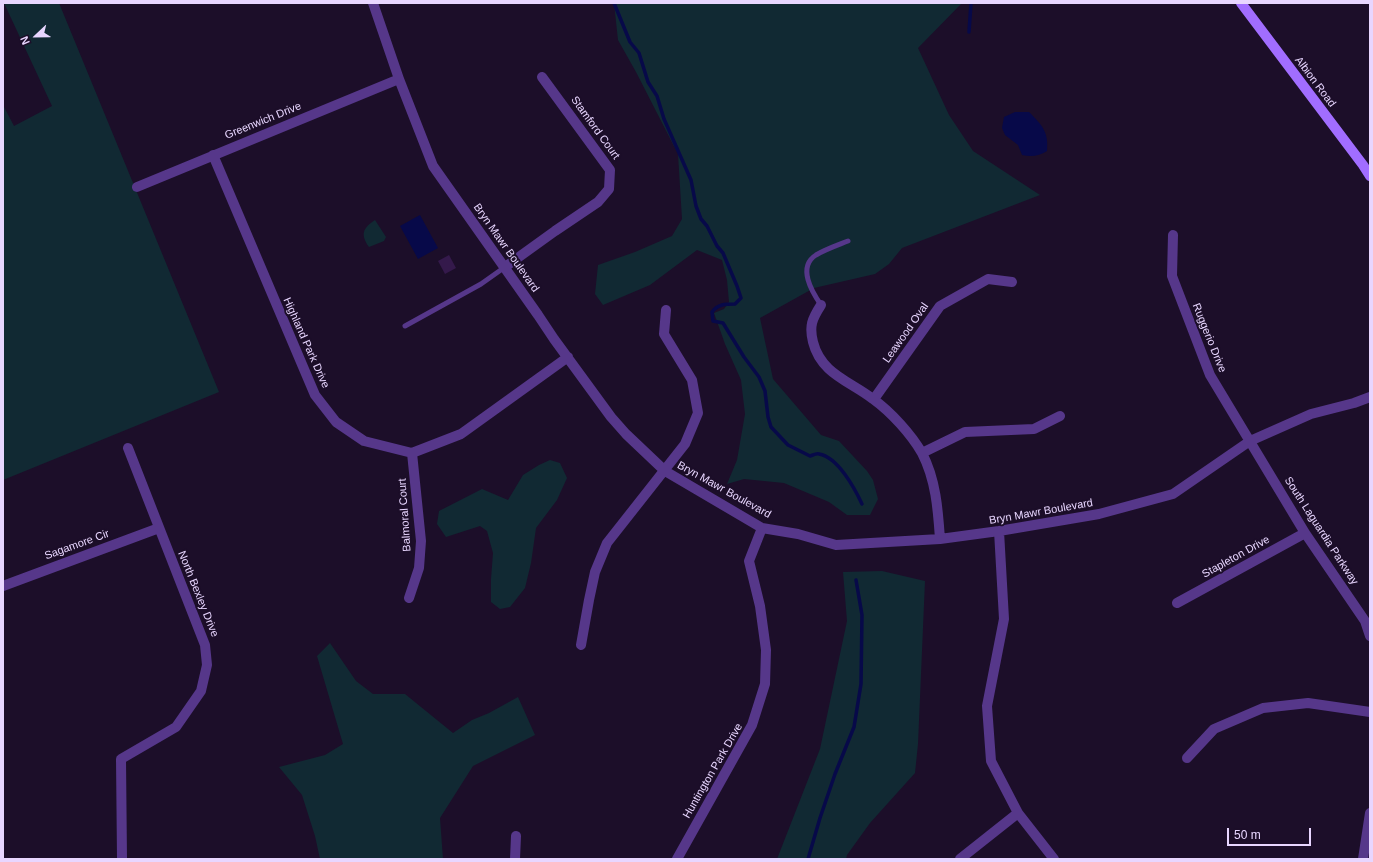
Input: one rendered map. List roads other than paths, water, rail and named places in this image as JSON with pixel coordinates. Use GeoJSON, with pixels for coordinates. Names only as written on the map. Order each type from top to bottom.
{"type":"FeatureCollection","features":[{"type":"Feature","properties":{"kind":"street","name":"Bryn Mawr Boulevard"},"geometry":{"type":"LineString","coordinates":[[373,3],[399,78],[433,166],[611,417],[626,434],[665,471],[762,528],[798,534],[836,545],[940,539],[999,531],[1099,514],[1173,494],[1250,441],[1311,414],[1354,403],[1370,397]]}},
{"type":"Feature","properties":{"kind":"street","name":"Albion Road"},"geometry":{"type":"LineString","coordinates":[[1241,3],[1370,176]]}},
{"type":"Feature","properties":{"kind":"street","name":"Stamford Court"},"geometry":{"type":"LineString","coordinates":[[505,267],[598,202],[609,189],[610,170],[542,77]]}},
{"type":"Feature","properties":{"kind":"street","name":"Greenwich Drive"},"geometry":{"type":"LineString","coordinates":[[137,187],[399,78]]}},
{"type":"Feature","properties":{"kind":"street","name":"Highland Park Drive"},"geometry":{"type":"LineString","coordinates":[[213,155],[315,395],[336,422],[364,441],[412,453]]}},
{"type":"Feature","properties":{"kind":"street","name":"Ruggerio Drive"},"geometry":{"type":"LineString","coordinates":[[1173,235],[1172,276],[1210,376],[1250,441]]}},
{"type":"Feature","properties":{"kind":"street","name":"Leawood Oval"},"geometry":{"type":"LineString","coordinates":[[874,399],[940,306],[988,279],[1012,282]]}},
{"type":"Feature","properties":{"kind":"street"},"geometry":{"type":"LineString","coordinates":[[821,305],[812,319],[811,333],[816,353],[828,370],[874,399],[901,425],[922,453],[937,497],[940,539]]}},
{"type":"Feature","properties":{"kind":"street"},"geometry":{"type":"LineString","coordinates":[[581,645],[588,600],[595,572],[607,543],[685,444],[698,413],[692,380],[664,334],[666,310]]}},
{"type":"Feature","properties":{"kind":"street"},"geometry":{"type":"LineString","coordinates":[[412,453],[461,434],[568,358]]}},
{"type":"Feature","properties":{"kind":"street"},"geometry":{"type":"LineString","coordinates":[[922,453],[965,432],[1034,429],[1060,416]]}},
{"type":"Feature","properties":{"kind":"street","name":"South Laguardia Parkway"},"geometry":{"type":"LineString","coordinates":[[1250,441],[1305,533],[1365,621],[1370,636]]}},
{"type":"Feature","properties":{"kind":"street","name":"North Bexley Drive"},"geometry":{"type":"LineString","coordinates":[[122,859],[121,759],[176,727],[201,691],[207,665],[205,645],[128,448]]}},
{"type":"Feature","properties":{"kind":"street","name":"Balmoral Court"},"geometry":{"type":"LineString","coordinates":[[409,598],[419,568],[421,541],[412,453]]}},
{"type":"Feature","properties":{"kind":"street","name":"Sagamore Cir"},"geometry":{"type":"LineString","coordinates":[[3,586],[158,528]]}},
{"type":"Feature","properties":{"kind":"street","name":"Huntington Park Drive"},"geometry":{"type":"LineString","coordinates":[[676,859],[752,725],[765,684],[766,650],[761,613],[749,561],[762,528]]}},
{"type":"Feature","properties":{"kind":"street"},"geometry":{"type":"LineString","coordinates":[[999,531],[1004,619],[987,706],[991,761],[1018,813],[1054,859]]}},
{"type":"Feature","properties":{"kind":"street","name":"Stapleton Drive"},"geometry":{"type":"LineString","coordinates":[[1177,603],[1305,533]]}},
{"type":"Feature","properties":{"kind":"street"},"geometry":{"type":"LineString","coordinates":[[1187,758],[1214,729],[1262,708],[1308,703],[1370,712]]}},
{"type":"Feature","properties":{"kind":"street"},"geometry":{"type":"LineString","coordinates":[[960,859],[1018,813]]}},
{"type":"Feature","properties":{"kind":"street"},"geometry":{"type":"LineString","coordinates":[[1363,859],[1370,813]]}},
{"type":"Feature","properties":{"kind":"street"},"geometry":{"type":"LineString","coordinates":[[515,859],[516,836]]}},
{"type":"Feature","properties":{"kind":"lane"},"geometry":{"type":"LineString","coordinates":[[821,305],[812,292],[807,277],[809,264],[815,256],[848,241]]}},
{"type":"Feature","properties":{"kind":"lane"},"geometry":{"type":"LineString","coordinates":[[405,326],[481,284],[505,267]]}},
{"type":"Feature","properties":{"kind":"waterway"},"geometry":{"type":"LineString","coordinates":[[614,3],[630,42],[639,53],[648,82],[657,96],[664,119],[691,180],[696,206],[701,219],[707,226],[717,246],[723,253],[741,298],[735,304],[722,305],[714,309],[712,312],[713,321],[723,323],[744,357],[759,377],[765,391],[768,417],[771,427],[788,445],[810,456],[818,454],[826,456],[833,461],[845,474],[862,504]]}},
{"type":"Feature","properties":{"kind":"waterway"},"geometry":{"type":"LineString","coordinates":[[969,32],[971,3]]}},
{"type":"Feature","properties":{"kind":"waterway"},"geometry":{"type":"LineString","coordinates":[[808,859],[835,774],[854,727],[861,684],[862,615],[856,580]]}}]}
